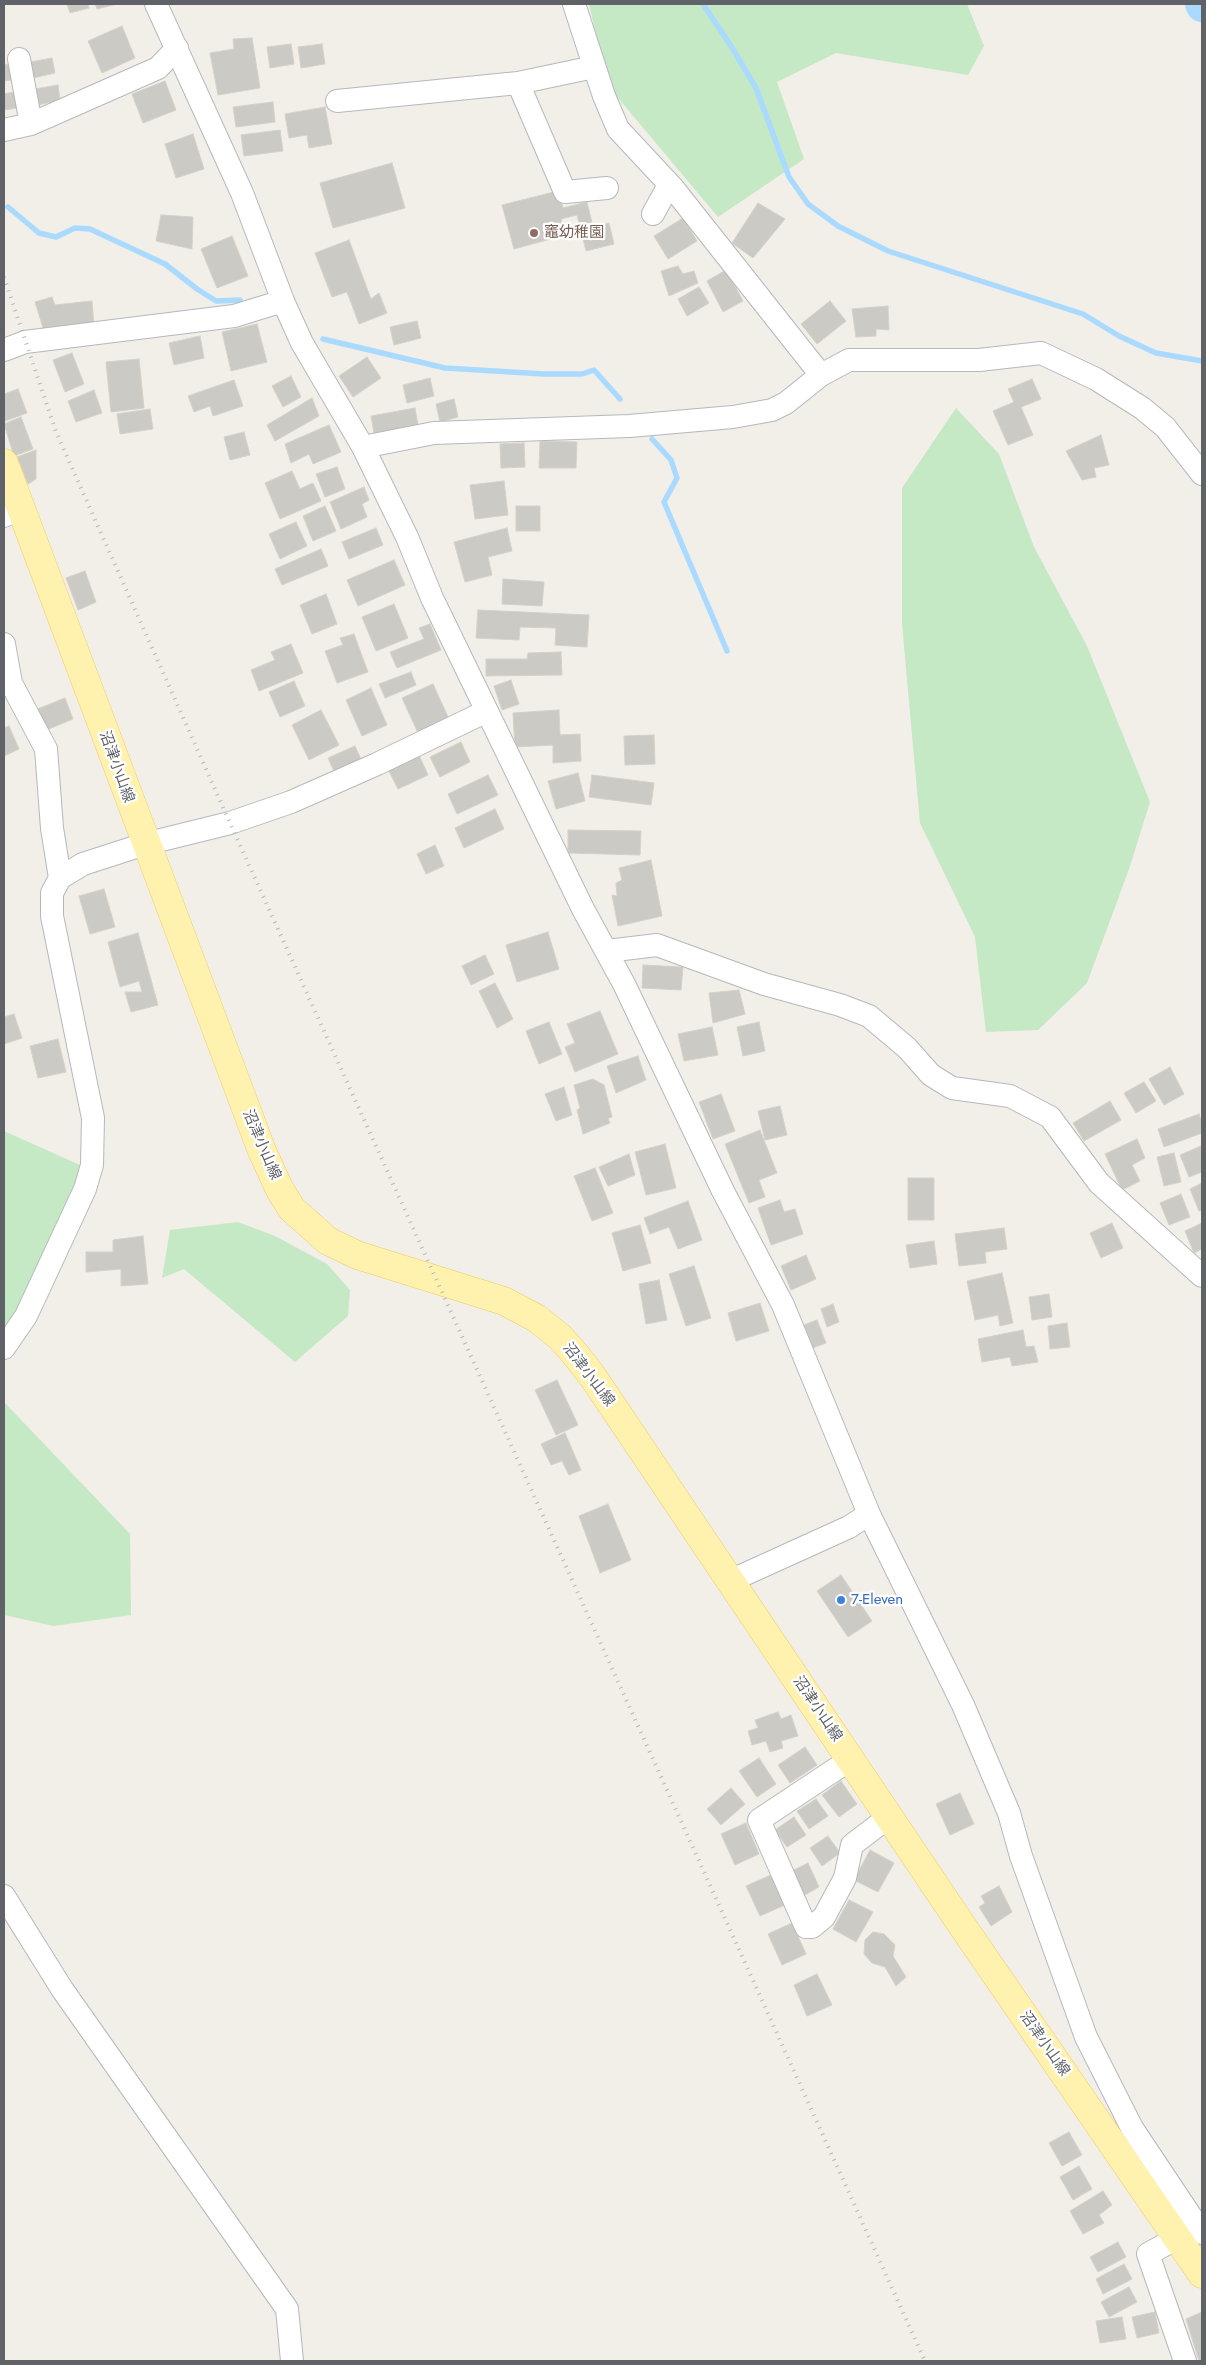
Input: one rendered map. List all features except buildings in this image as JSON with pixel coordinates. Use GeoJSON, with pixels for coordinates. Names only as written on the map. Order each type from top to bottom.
{"type":"FeatureCollection","features":[{"type":"Feature","properties":{"kind":"main road","name":"沼津小山線"},"geometry":{"type":"LineString","coordinates":[[4,463],[12,512],[145,844],[262,1151],[280,1190],[292,1209],[328,1241],[357,1255],[504,1301],[536,1318],[560,1337],[593,1377],[961,1924],[1121,2133],[1190,2235],[1202,2274]]}},
{"type":"Feature","properties":{"kind":"street"},"geometry":{"type":"LineString","coordinates":[[156,4],[242,193],[283,301],[302,343],[363,447],[487,711],[594,929],[607,951],[723,1191],[783,1305],[869,1514],[974,1732],[1009,1813],[1021,1856],[1121,2133]]}},
{"type":"Feature","properties":{"kind":"street"},"geometry":{"type":"LineString","coordinates":[[574,4],[594,67],[618,130],[669,185],[821,374]]}},
{"type":"Feature","properties":{"kind":"street"},"geometry":{"type":"LineString","coordinates":[[4,130],[31,124],[158,68],[177,48]]}},
{"type":"Feature","properties":{"kind":"street"},"geometry":{"type":"LineString","coordinates":[[19,59],[31,124]]}},
{"type":"Feature","properties":{"kind":"street"},"geometry":{"type":"LineString","coordinates":[[337,102],[518,82],[594,67]]}},
{"type":"Feature","properties":{"kind":"street"},"geometry":{"type":"LineString","coordinates":[[518,82],[565,192],[606,188]]}},
{"type":"Feature","properties":{"kind":"street"},"geometry":{"type":"LineString","coordinates":[[652,214],[669,185]]}},
{"type":"Feature","properties":{"kind":"street"},"geometry":{"type":"LineString","coordinates":[[4,350],[25,342],[234,316],[283,301]]}},
{"type":"Feature","properties":{"kind":"street"},"geometry":{"type":"LineString","coordinates":[[363,447],[434,433],[629,426],[733,417],[772,410],[786,403],[821,374],[850,360],[979,360],[1041,353],[1096,379],[1142,408],[1165,427],[1202,474]]}},
{"type":"Feature","properties":{"kind":"street"},"geometry":{"type":"LineString","coordinates":[[4,644],[11,683],[46,749],[52,828],[60,878]]}},
{"type":"Feature","properties":{"kind":"street"},"geometry":{"type":"LineString","coordinates":[[4,1348],[26,1316],[85,1189],[92,1165],[93,1118],[52,916],[52,892],[60,878],[82,864],[145,844],[230,823],[291,802],[378,764],[487,711]]}},
{"type":"Feature","properties":{"kind":"street"},"geometry":{"type":"LineString","coordinates":[[607,951],[657,945],[764,984],[840,1005],[869,1016],[907,1048],[931,1075],[952,1088],[1010,1096],[1050,1116],[1099,1183],[1202,1276]]}},
{"type":"Feature","properties":{"kind":"street"},"geometry":{"type":"LineString","coordinates":[[730,1581],[849,1527],[869,1514]]}},
{"type":"Feature","properties":{"kind":"street"},"geometry":{"type":"LineString","coordinates":[[851,1759],[759,1820],[806,1927],[812,1927],[824,1917],[845,1878],[852,1845],[890,1816]]}},
{"type":"Feature","properties":{"kind":"street"},"geometry":{"type":"LineString","coordinates":[[4,1896],[62,1989],[287,2309],[292,2361]]}},
{"type":"Feature","properties":{"kind":"street"},"geometry":{"type":"LineString","coordinates":[[1185,2361],[1148,2254],[1190,2235]]}},
{"type":"Feature","properties":{"kind":"green space"},"geometry":{"type":"Polygon","coordinates":[[[589,4],[967,4],[984,46],[968,75],[836,53],[777,82],[804,159],[718,217],[608,86],[589,4]]]}},
{"type":"Feature","properties":{"kind":"green space"},"geometry":{"type":"Polygon","coordinates":[[[956,408],[999,454],[1034,547],[1087,646],[1150,802],[1129,869],[1087,983],[1038,1030],[986,1032],[975,937],[920,823],[902,624],[902,488],[956,408]]]}},
{"type":"Feature","properties":{"kind":"green space"},"geometry":{"type":"Polygon","coordinates":[[[4,1131],[91,1170],[4,1337],[4,1131]]]}},
{"type":"Feature","properties":{"kind":"green space"},"geometry":{"type":"Polygon","coordinates":[[[238,1222],[275,1236],[327,1264],[350,1290],[348,1316],[295,1362],[184,1269],[162,1278],[170,1230],[238,1222]]]}},
{"type":"Feature","properties":{"kind":"green space"},"geometry":{"type":"Polygon","coordinates":[[[4,1402],[130,1534],[131,1615],[54,1626],[4,1615],[4,1402]]]}},
{"type":"Feature","properties":{"kind":"waterway"},"geometry":{"type":"LineString","coordinates":[[703,4],[756,88],[789,177],[808,204],[838,226],[888,251],[1083,314],[1119,336],[1156,353],[1202,361]]}},
{"type":"Feature","properties":{"kind":"waterway"},"geometry":{"type":"LineString","coordinates":[[8,207],[39,233],[56,237],[75,228],[90,229],[165,264],[216,301],[240,300]]}},
{"type":"Feature","properties":{"kind":"waterway"},"geometry":{"type":"LineString","coordinates":[[323,339],[445,368],[544,374],[582,374],[594,370],[620,399]]}},
{"type":"Feature","properties":{"kind":"waterway"},"geometry":{"type":"LineString","coordinates":[[652,439],[671,460],[677,478],[664,502],[727,651]]}},
{"type":"Feature","properties":{"kind":"railway"},"geometry":{"type":"LineString","coordinates":[[4,277],[56,432],[230,823],[925,2361]]}},
{"type":"Feature","properties":{"kind":"place","name":"竈幼稚園"},"geometry":{"type":"Point","coordinates":[534,233]}},
{"type":"Feature","properties":{"kind":"place","name":"7-Eleven"},"geometry":{"type":"Point","coordinates":[841,1600]}}]}
